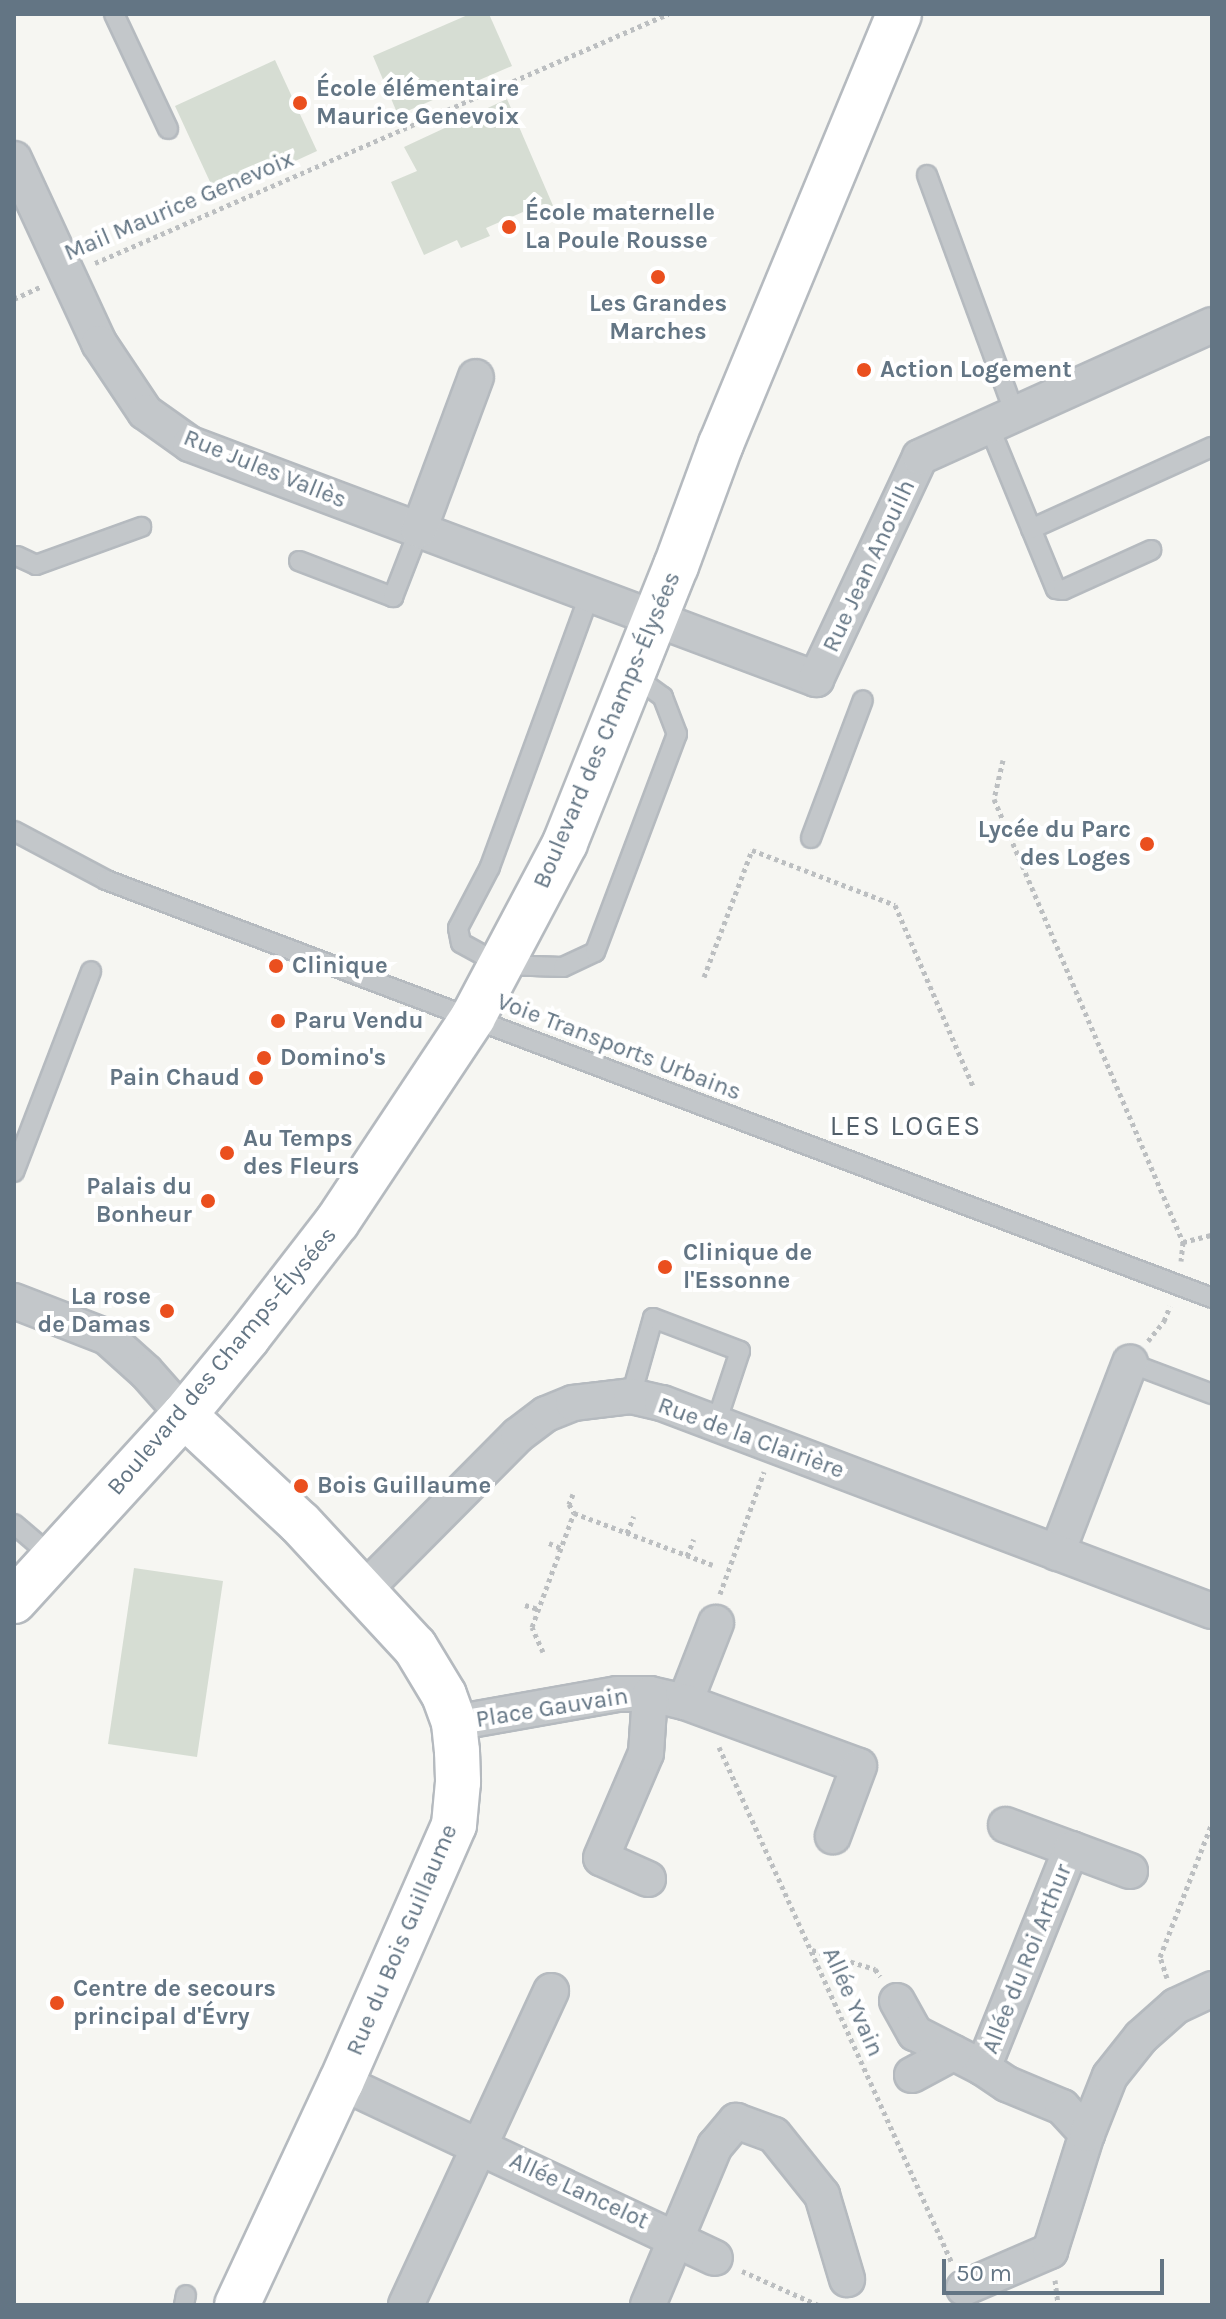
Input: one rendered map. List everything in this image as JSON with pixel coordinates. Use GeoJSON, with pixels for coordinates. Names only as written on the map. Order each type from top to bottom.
{"type":"FeatureCollection","features":[{"type":"Feature","properties":{"kind":"main road","name":"Boulevard des Champs-Élysées"},"geometry":{"type":"LineString","coordinates":[[16,1595],[54,1558],[184,1415],[337,1222],[473,1017],[565,843],[655,620],[721,444],[899,14]]}},
{"type":"Feature","properties":{"kind":"main road","name":"Rue du Bois Guillaume"},"geometry":{"type":"LineString","coordinates":[[184,1415],[300,1523],[415,1647],[444,1695],[454,1723],[458,1782],[454,1825],[341,2082],[237,2305]]}},
{"type":"Feature","properties":{"kind":"street","name":"Rue Jules Vallès"},"geometry":{"type":"LineString","coordinates":[[14,159],[99,343],[145,412],[190,444],[655,620]]}},
{"type":"Feature","properties":{"kind":"street","name":"Rue Jean Anouilh"},"geometry":{"type":"LineString","coordinates":[[655,620],[816,679],[920,457],[1212,325]]}},
{"type":"Feature","properties":{"kind":"street"},"geometry":{"type":"LineString","coordinates":[[419,530],[476,377]]}},
{"type":"Feature","properties":{"kind":"street"},"geometry":{"type":"LineString","coordinates":[[14,1301],[107,1337],[146,1372],[184,1415]]}},
{"type":"Feature","properties":{"kind":"street"},"geometry":{"type":"LineString","coordinates":[[1057,1553],[1130,1363]]}},
{"type":"Feature","properties":{"kind":"street","name":"Rue de la Clairière"},"geometry":{"type":"LineString","coordinates":[[362,1592],[518,1435],[546,1414],[573,1403],[631,1396],[662,1403],[1212,1611]]}},
{"type":"Feature","properties":{"kind":"street"},"geometry":{"type":"LineString","coordinates":[[698,1707],[716,1623]]}},
{"type":"Feature","properties":{"kind":"street","name":"Place Gauvain"},"geometry":{"type":"LineString","coordinates":[[454,1723],[617,1694],[650,1694],[698,1707],[859,1766],[833,1836]]}},
{"type":"Feature","properties":{"kind":"street","name":"Place Gauvain"},"geometry":{"type":"LineString","coordinates":[[648,1879],[601,1858],[646,1753],[650,1694]]}},
{"type":"Feature","properties":{"kind":"street","name":"Allée du Roi Arthur"},"geometry":{"type":"LineString","coordinates":[[1006,1825],[1130,1871]]}},
{"type":"Feature","properties":{"kind":"street","name":"Allée du Roi Arthur"},"geometry":{"type":"LineString","coordinates":[[968,2061],[1071,1849]]}},
{"type":"Feature","properties":{"kind":"street"},"geometry":{"type":"LineString","coordinates":[[964,2288],[1050,2251],[1087,2134],[1110,2076],[1141,2037],[1176,2006],[1212,1989]]}},
{"type":"Feature","properties":{"kind":"street","name":"Allée Lancelot"},"geometry":{"type":"LineString","coordinates":[[406,2305],[551,1991]]}},
{"type":"Feature","properties":{"kind":"street","name":"Allée du Roi Arthur"},"geometry":{"type":"LineString","coordinates":[[897,2001],[915,2033],[1007,2084],[1062,2107],[1087,2134]]}},
{"type":"Feature","properties":{"kind":"street","name":"Allée du Roi Arthur"},"geometry":{"type":"LineString","coordinates":[[912,2075],[968,2061]]}},
{"type":"Feature","properties":{"kind":"street","name":"Allée Lancelot"},"geometry":{"type":"LineString","coordinates":[[341,2082],[677,2237],[715,2258]]}},
{"type":"Feature","properties":{"kind":"street","name":"Allée Lancelot"},"geometry":{"type":"LineString","coordinates":[[648,2305],[715,2146],[736,2121],[774,2135],[822,2195],[847,2279]]}},
{"type":"Feature","properties":{"kind":"lane"},"geometry":{"type":"LineString","coordinates":[[114,14],[168,129]]}},
{"type":"Feature","properties":{"kind":"lane"},"geometry":{"type":"LineString","coordinates":[[927,175],[1002,420],[1031,529],[1056,589],[1063,590],[1151,550]]}},
{"type":"Feature","properties":{"kind":"lane"},"geometry":{"type":"LineString","coordinates":[[1031,529],[1212,447]]}},
{"type":"Feature","properties":{"kind":"lane"},"geometry":{"type":"LineString","coordinates":[[17,556],[36,565],[141,527]]}},
{"type":"Feature","properties":{"kind":"lane"},"geometry":{"type":"LineString","coordinates":[[299,561],[393,597],[419,530]]}},
{"type":"Feature","properties":{"kind":"lane"},"geometry":{"type":"LineString","coordinates":[[589,596],[490,867],[458,928],[461,943],[501,965],[563,967],[595,952],[677,734],[663,697],[633,675]]}},
{"type":"Feature","properties":{"kind":"lane"},"geometry":{"type":"LineString","coordinates":[[811,838],[863,700]]}},
{"type":"Feature","properties":{"kind":"lane","name":"Voie Transports Urbains"},"geometry":{"type":"LineString","coordinates":[[14,831],[106,880],[1212,1298]]}},
{"type":"Feature","properties":{"kind":"lane"},"geometry":{"type":"LineString","coordinates":[[14,1172],[91,971]]}},
{"type":"Feature","properties":{"kind":"lane"},"geometry":{"type":"LineString","coordinates":[[631,1396],[653,1318],[740,1351],[716,1423]]}},
{"type":"Feature","properties":{"kind":"lane"},"geometry":{"type":"LineString","coordinates":[[1130,1363],[1212,1394]]}},
{"type":"Feature","properties":{"kind":"lane"},"geometry":{"type":"LineString","coordinates":[[14,1524],[54,1558]]}},
{"type":"Feature","properties":{"kind":"path","name":"Mail Maurice Genevoix"},"geometry":{"type":"LineString","coordinates":[[14,299],[668,14]]}},
{"type":"Feature","properties":{"kind":"path"},"geometry":{"type":"LineString","coordinates":[[1003,760],[994,799],[1183,1242],[1178,1285],[1164,1321],[1130,1363]]}},
{"type":"Feature","properties":{"kind":"path"},"geometry":{"type":"LineString","coordinates":[[704,977],[752,850],[895,905],[974,1088]]}},
{"type":"Feature","properties":{"kind":"path"},"geometry":{"type":"LineString","coordinates":[[1183,1242],[1212,1235]]}},
{"type":"Feature","properties":{"kind":"path"},"geometry":{"type":"LineString","coordinates":[[716,1623],[715,1608],[774,1445]]}},
{"type":"Feature","properties":{"kind":"path"},"geometry":{"type":"LineString","coordinates":[[573,1494],[569,1504],[574,1513],[713,1565]]}},
{"type":"Feature","properties":{"kind":"path"},"geometry":{"type":"LineString","coordinates":[[543,1652],[535,1641],[532,1627],[574,1513]]}},
{"type":"Feature","properties":{"kind":"path"},"geometry":{"type":"LineString","coordinates":[[627,1533],[634,1516]]}},
{"type":"Feature","properties":{"kind":"path"},"geometry":{"type":"LineString","coordinates":[[687,1556],[694,1539]]}},
{"type":"Feature","properties":{"kind":"path"},"geometry":{"type":"LineString","coordinates":[[549,1543],[561,1548]]}},
{"type":"Feature","properties":{"kind":"path"},"geometry":{"type":"LineString","coordinates":[[525,1605],[538,1609]]}},
{"type":"Feature","properties":{"kind":"path","name":"Allée Yvain"},"geometry":{"type":"LineString","coordinates":[[698,1707],[964,2288]]}},
{"type":"Feature","properties":{"kind":"path"},"geometry":{"type":"LineString","coordinates":[[1176,2006],[1160,1957],[1212,1823]]}},
{"type":"Feature","properties":{"kind":"path"},"geometry":{"type":"LineString","coordinates":[[811,1950],[875,1969],[897,2001]]}},
{"type":"Feature","properties":{"kind":"path"},"geometry":{"type":"LineString","coordinates":[[715,2258],[818,2305]]}},
{"type":"Feature","properties":{"kind":"shaded area"},"geometry":{"type":"Polygon","coordinates":[[[470,14],[489,14],[512,66],[398,115],[373,56],[470,14]]]}},
{"type":"Feature","properties":{"kind":"shaded area"},"geometry":{"type":"Polygon","coordinates":[[[275,60],[317,151],[217,197],[175,106],[275,60]]]}},
{"type":"Feature","properties":{"kind":"shaded area"},"geometry":{"type":"Polygon","coordinates":[[[507,99],[554,208],[527,220],[523,212],[486,228],[490,236],[461,248],[457,240],[424,255],[391,182],[417,171],[404,147],[507,99]]]}},
{"type":"Feature","properties":{"kind":"shaded area"},"geometry":{"type":"Polygon","coordinates":[[[134,1568],[223,1581],[197,1757],[108,1744],[134,1568]]]}},
{"type":"Feature","properties":{"kind":"place","name":"École élémentaire Maurice Genevoix"},"geometry":{"type":"Point","coordinates":[300,103]}},
{"type":"Feature","properties":{"kind":"place","name":"École maternelle La Poule Rousse"},"geometry":{"type":"Point","coordinates":[509,227]}},
{"type":"Feature","properties":{"kind":"place","name":"Les Grandes Marches"},"geometry":{"type":"Point","coordinates":[658,277]}},
{"type":"Feature","properties":{"kind":"place","name":"Action Logement"},"geometry":{"type":"Point","coordinates":[864,370]}},
{"type":"Feature","properties":{"kind":"place","name":"Lycée du Parc des Loges"},"geometry":{"type":"Point","coordinates":[1147,844]}},
{"type":"Feature","properties":{"kind":"place","name":"Clinique"},"geometry":{"type":"Point","coordinates":[276,966]}},
{"type":"Feature","properties":{"kind":"place","name":"Paru Vendu"},"geometry":{"type":"Point","coordinates":[278,1021]}},
{"type":"Feature","properties":{"kind":"place","name":"Domino's"},"geometry":{"type":"Point","coordinates":[264,1058]}},
{"type":"Feature","properties":{"kind":"place","name":"Pain Chaud"},"geometry":{"type":"Point","coordinates":[256,1078]}},
{"type":"Feature","properties":{"kind":"place","name":"Au Temps des Fleurs"},"geometry":{"type":"Point","coordinates":[227,1153]}},
{"type":"Feature","properties":{"kind":"place","name":"Palais du Bonheur"},"geometry":{"type":"Point","coordinates":[208,1201]}},
{"type":"Feature","properties":{"kind":"place","name":"Clinique de l'Essonne"},"geometry":{"type":"Point","coordinates":[665,1267]}},
{"type":"Feature","properties":{"kind":"place","name":"La rose de Damas"},"geometry":{"type":"Point","coordinates":[167,1311]}},
{"type":"Feature","properties":{"kind":"place","name":"Bois Guillaume"},"geometry":{"type":"Point","coordinates":[301,1486]}},
{"type":"Feature","properties":{"kind":"place","name":"Centre de secours principal d'Évry"},"geometry":{"type":"Point","coordinates":[57,2003]}},
{"type":"Feature","properties":{"kind":"district","name":"LES LOGES"},"geometry":{"type":"Point","coordinates":[906,1126]}}]}
